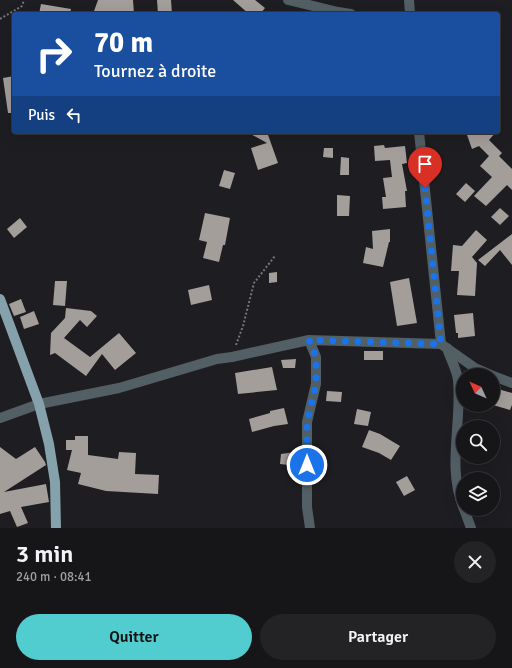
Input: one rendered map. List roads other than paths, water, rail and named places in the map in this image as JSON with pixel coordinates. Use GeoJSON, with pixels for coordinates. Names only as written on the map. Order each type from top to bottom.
{"type":"FeatureCollection","features":[{"type":"Feature","properties":{"kind":"main road"},"geometry":{"type":"LineString","coordinates":[[0,299],[39,404],[49,444],[55,482],[56,528]]}},
{"type":"Feature","properties":{"kind":"street"},"geometry":{"type":"LineString","coordinates":[[288,0],[338,12]]}},
{"type":"Feature","properties":{"kind":"street"},"geometry":{"type":"LineString","coordinates":[[409,0],[410,12]]}},
{"type":"Feature","properties":{"kind":"street"},"geometry":{"type":"LineString","coordinates":[[419,134],[444,346],[458,378],[460,403],[455,459],[456,472]]}},
{"type":"Feature","properties":{"kind":"street"},"geometry":{"type":"LineString","coordinates":[[309,340],[316,357],[316,384],[307,422],[307,507],[310,528]]}},
{"type":"Feature","properties":{"kind":"street"},"geometry":{"type":"LineString","coordinates":[[0,418],[39,404],[119,388],[217,359],[309,340],[444,346],[475,368]]}},
{"type":"Feature","properties":{"kind":"street"},"geometry":{"type":"LineString","coordinates":[[500,378],[512,383]]}},
{"type":"Feature","properties":{"kind":"street"},"geometry":{"type":"LineString","coordinates":[[466,516],[471,528]]}}]}
